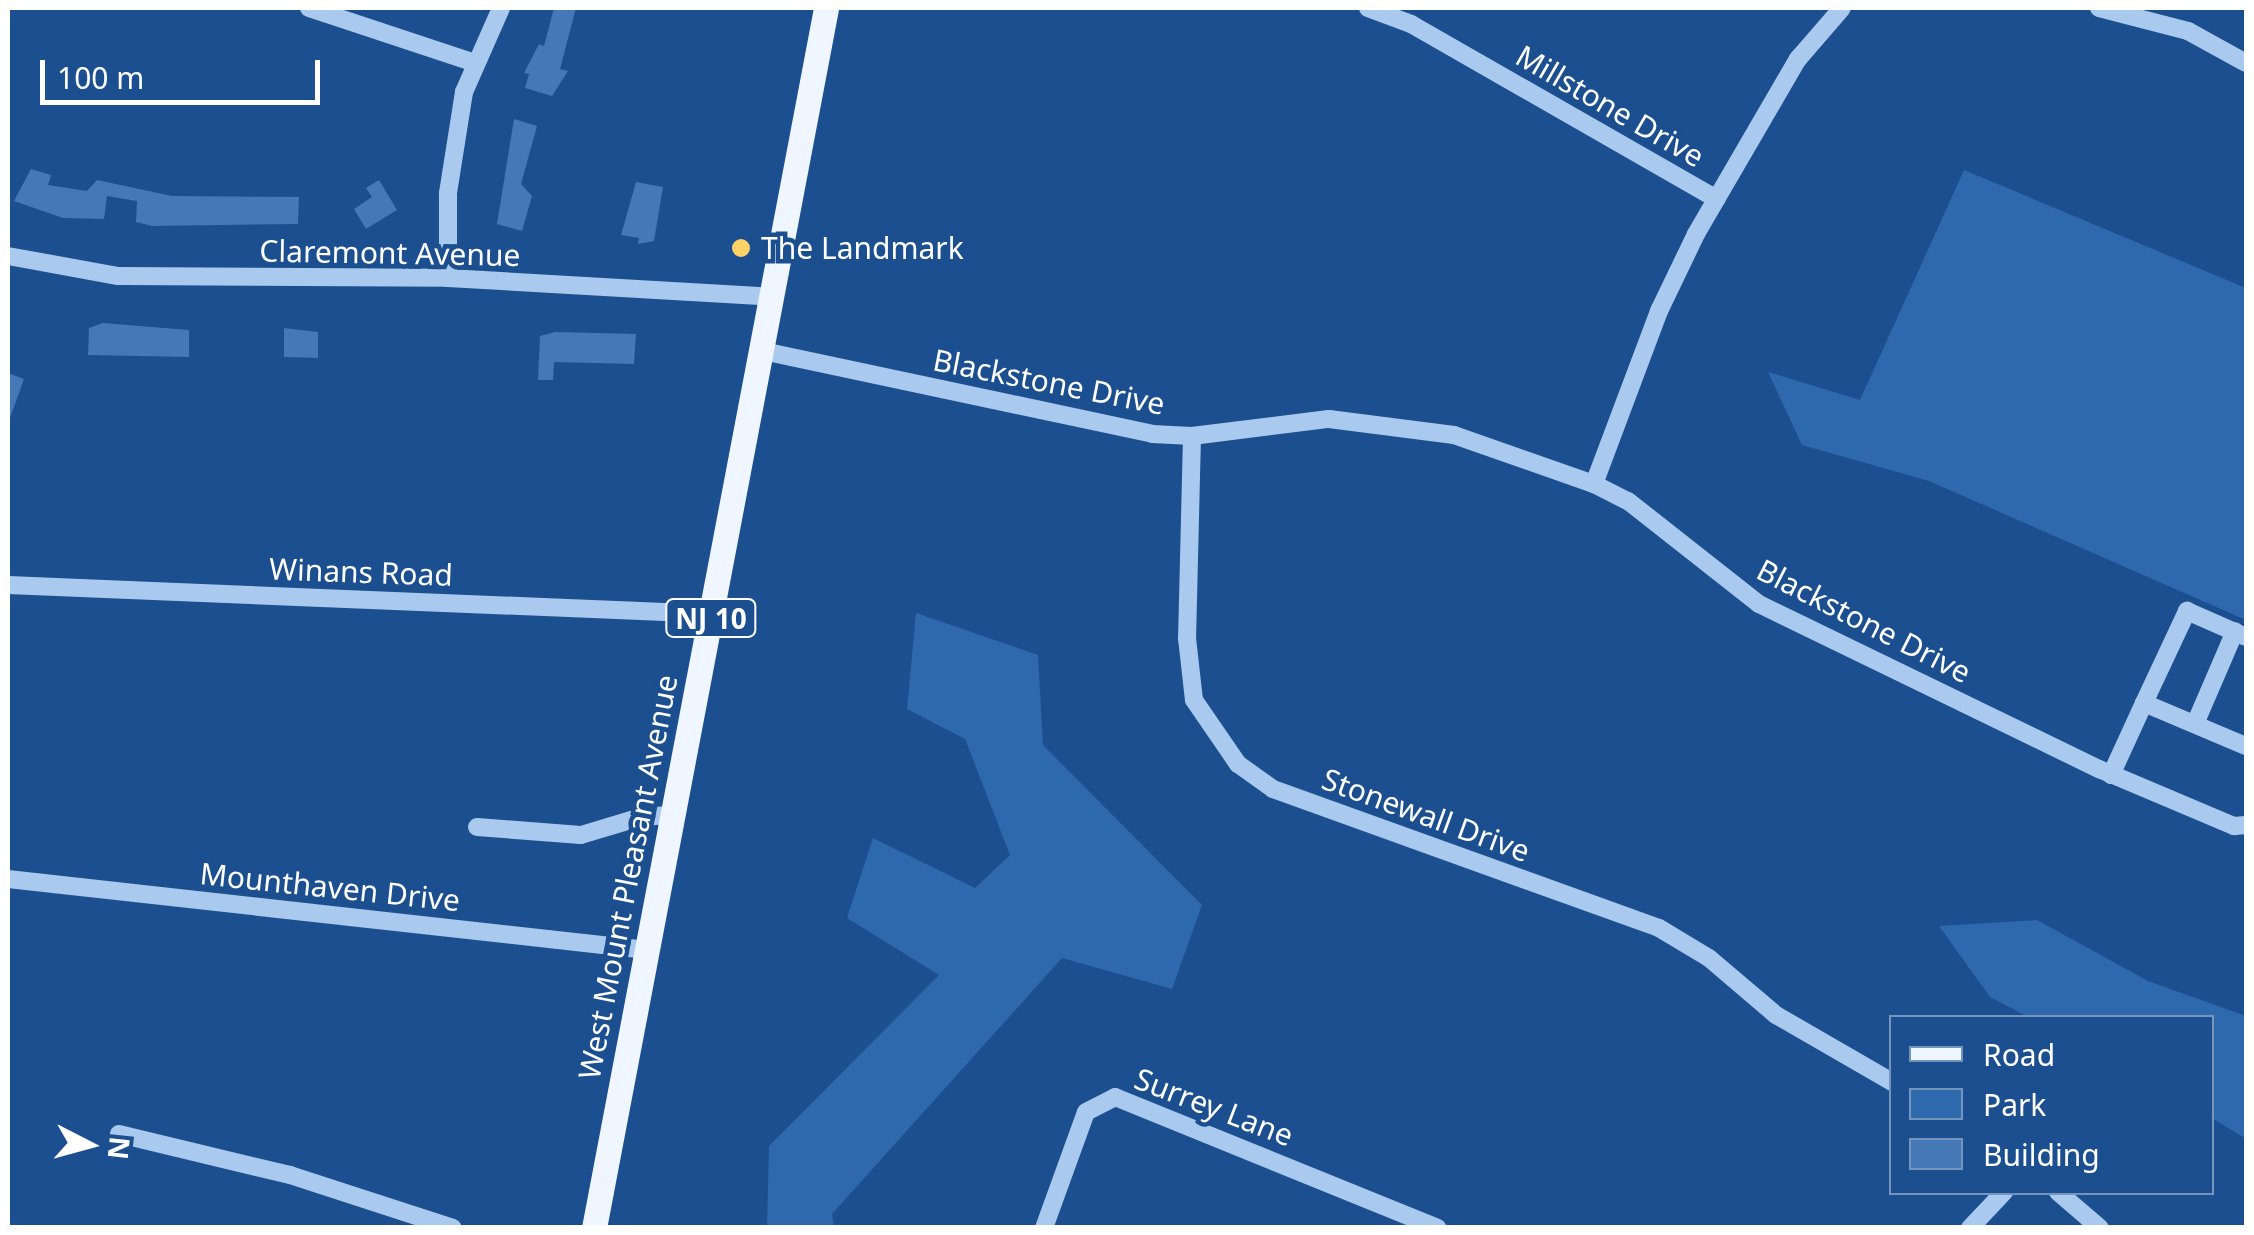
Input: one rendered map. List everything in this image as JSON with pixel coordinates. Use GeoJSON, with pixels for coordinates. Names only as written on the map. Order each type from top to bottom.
{"type":"FeatureCollection","features":[{"type":"Feature","properties":{"kind":"main road","name":"West Mount Pleasant Avenue"},"geometry":{"type":"LineString","coordinates":[[594,1228],[826,8]]}},
{"type":"Feature","properties":{"kind":"street"},"geometry":{"type":"LineString","coordinates":[[310,8],[475,64]]}},
{"type":"Feature","properties":{"kind":"street"},"geometry":{"type":"LineString","coordinates":[[448,278],[448,193],[464,92],[501,8]]}},
{"type":"Feature","properties":{"kind":"street","name":"Millstone Drive"},"geometry":{"type":"LineString","coordinates":[[1368,8],[1411,24],[1716,199]]}},
{"type":"Feature","properties":{"kind":"street"},"geometry":{"type":"LineString","coordinates":[[1594,484],[1659,311],[1716,199],[1798,59],[1842,8]]}},
{"type":"Feature","properties":{"kind":"street"},"geometry":{"type":"LineString","coordinates":[[2098,8],[2188,31],[2246,63]]}},
{"type":"Feature","properties":{"kind":"street","name":"Claremont Avenue"},"geometry":{"type":"LineString","coordinates":[[8,256],[118,276],[448,278],[773,297]]}},
{"type":"Feature","properties":{"kind":"street","name":"Blackstone Drive"},"geometry":{"type":"LineString","coordinates":[[763,351],[1152,434],[1192,436],[1329,419],[1392,423],[1454,435],[1594,484],[1628,501],[1759,604],[2112,775],[2234,826],[2246,825]]}},
{"type":"Feature","properties":{"kind":"street","name":"Stonewall Drive"},"geometry":{"type":"LineString","coordinates":[[1192,436],[1187,638],[1194,700],[1238,764],[1273,789],[1659,928],[1709,958],[1776,1015],[1889,1080]]}},
{"type":"Feature","properties":{"kind":"street","name":"Winans Road"},"geometry":{"type":"LineString","coordinates":[[8,585],[712,614]]}},
{"type":"Feature","properties":{"kind":"street"},"geometry":{"type":"LineString","coordinates":[[2112,775],[2188,611],[2241,634],[2195,724]]}},
{"type":"Feature","properties":{"kind":"street"},"geometry":{"type":"LineString","coordinates":[[2144,704],[2245,740]]}},
{"type":"Feature","properties":{"kind":"street"},"geometry":{"type":"LineString","coordinates":[[477,827],[581,835],[673,815]]}},
{"type":"Feature","properties":{"kind":"street","name":"Mounthaven Drive"},"geometry":{"type":"LineString","coordinates":[[8,879],[647,950]]}},
{"type":"Feature","properties":{"kind":"street","name":"Surrey Lane"},"geometry":{"type":"LineString","coordinates":[[1044,1228],[1086,1112],[1114,1098],[1437,1228]]}},
{"type":"Feature","properties":{"kind":"street"},"geometry":{"type":"LineString","coordinates":[[119,1134],[290,1175],[454,1228]]}},
{"type":"Feature","properties":{"kind":"street"},"geometry":{"type":"LineString","coordinates":[[1970,1228],[2001,1195]]}},
{"type":"Feature","properties":{"kind":"street"},"geometry":{"type":"LineString","coordinates":[[2062,1195],[2100,1228]]}},
{"type":"Feature","properties":{"kind":"green space"},"geometry":{"type":"Polygon","coordinates":[[[1964,170],[2246,288],[2246,620],[1929,481],[1802,445],[1768,372],[1860,400],[1964,170]]]}},
{"type":"Feature","properties":{"kind":"green space"},"geometry":{"type":"Polygon","coordinates":[[[916,613],[1038,655],[1043,745],[1202,905],[1172,989],[1062,958],[832,1214],[834,1227],[767,1227],[769,1146],[939,975],[847,918],[873,838],[975,888],[1010,855],[965,739],[907,709],[916,613]]]}},
{"type":"Feature","properties":{"kind":"green space"},"geometry":{"type":"Polygon","coordinates":[[[2037,920],[2148,981],[2246,1016],[2246,1139],[2214,1119],[2214,1015],[2024,1015],[1990,997],[1939,926],[2037,920]]]}},
{"type":"Feature","properties":{"kind":"building"},"geometry":{"type":"Polygon","coordinates":[[[554,8],[576,8],[560,69],[568,71],[552,96],[525,88],[529,74],[524,73],[539,44],[544,46],[554,8]]]}},
{"type":"Feature","properties":{"kind":"building"},"geometry":{"type":"Polygon","coordinates":[[[514,119],[537,126],[521,184],[532,196],[522,231],[497,224],[514,119]]]}},
{"type":"Feature","properties":{"kind":"building"},"geometry":{"type":"Polygon","coordinates":[[[31,169],[51,175],[48,185],[87,191],[97,180],[172,196],[299,197],[298,224],[152,226],[136,222],[137,201],[107,196],[104,219],[63,218],[14,201],[31,169]]]}},
{"type":"Feature","properties":{"kind":"building"},"geometry":{"type":"Polygon","coordinates":[[[379,180],[397,210],[366,229],[354,209],[372,197],[366,188],[379,180]]]}},
{"type":"Feature","properties":{"kind":"building"},"geometry":{"type":"Polygon","coordinates":[[[636,182],[663,187],[654,241],[638,244],[639,238],[621,235],[636,182]]]}},
{"type":"Feature","properties":{"kind":"building"},"geometry":{"type":"Polygon","coordinates":[[[103,323],[189,330],[189,357],[88,355],[89,328],[103,323]]]}},
{"type":"Feature","properties":{"kind":"building"},"geometry":{"type":"Polygon","coordinates":[[[284,328],[318,332],[318,358],[284,357],[284,328]]]}},
{"type":"Feature","properties":{"kind":"building"},"geometry":{"type":"Polygon","coordinates":[[[555,332],[636,334],[634,364],[554,362],[553,380],[538,380],[540,336],[555,332]]]}},
{"type":"Feature","properties":{"kind":"building"},"geometry":{"type":"Polygon","coordinates":[[[8,373],[24,379],[10,418],[8,418],[8,373]]]}},
{"type":"Feature","properties":{"kind":"place","name":"The Landmark"},"geometry":{"type":"Point","coordinates":[741,248]}}]}
